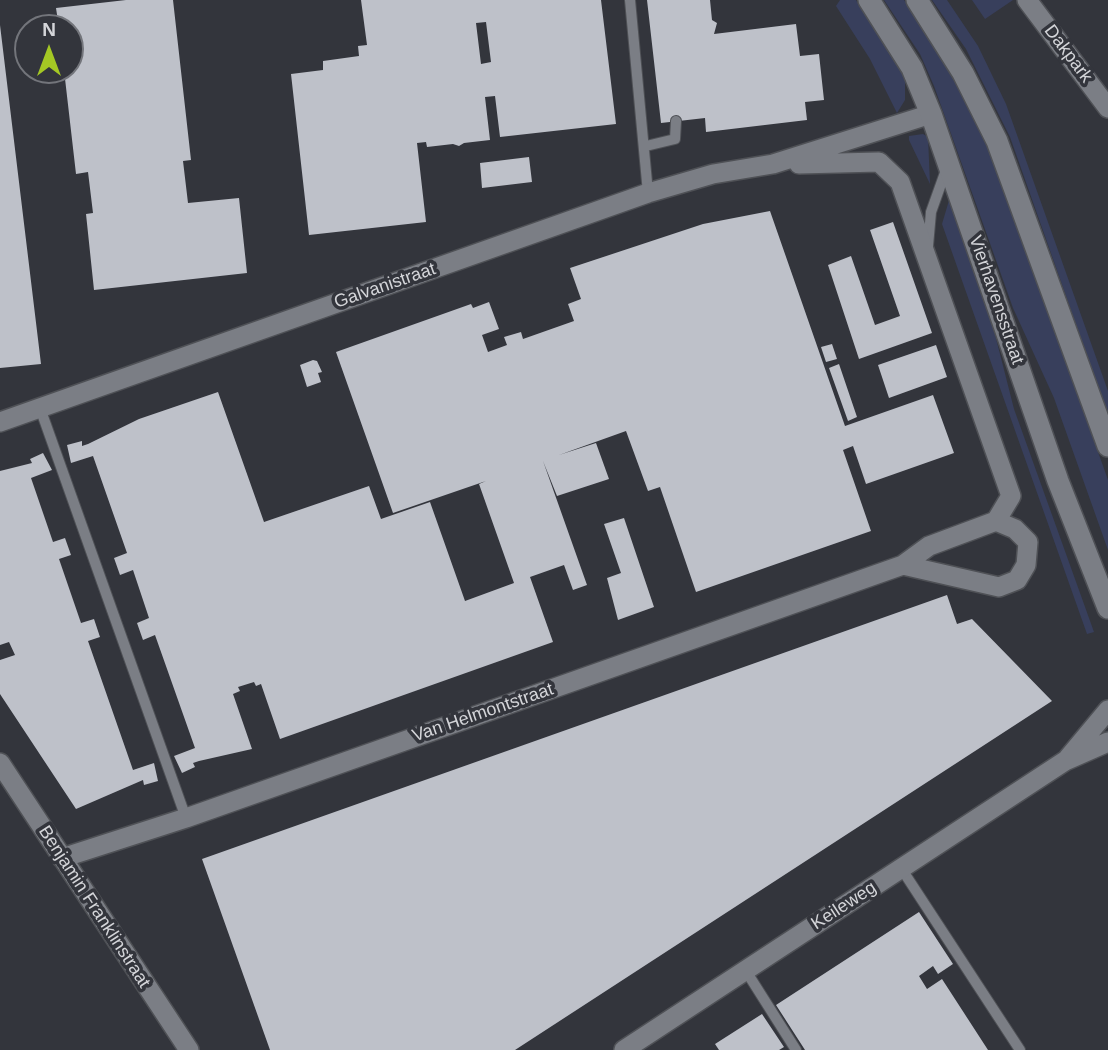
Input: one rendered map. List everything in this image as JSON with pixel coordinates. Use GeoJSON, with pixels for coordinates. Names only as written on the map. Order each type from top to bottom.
{"type":"FeatureCollection","features":[{"type":"Feature","properties":{"kind":"main road","name":"Vierhavensstraat"},"geometry":{"type":"LineString","coordinates":[[869,0],[912,68],[931,114],[1058,481],[1108,608]]}},
{"type":"Feature","properties":{"kind":"main road"},"geometry":{"type":"LineString","coordinates":[[917,0],[963,73],[997,141],[1108,446]]}},
{"type":"Feature","properties":{"kind":"street","name":"Dakpark"},"geometry":{"type":"LineString","coordinates":[[1028,0],[1108,108]]}},
{"type":"Feature","properties":{"kind":"street","name":"Galvanistraat"},"geometry":{"type":"LineString","coordinates":[[0,422],[648,193],[713,174],[773,164],[931,114]]}},
{"type":"Feature","properties":{"kind":"street","name":"Galvanistraat"},"geometry":{"type":"LineString","coordinates":[[773,164],[879,162],[900,182],[926,258]]}},
{"type":"Feature","properties":{"kind":"street"},"geometry":{"type":"LineString","coordinates":[[903,565],[999,587],[1017,580],[1026,565],[1028,542],[1015,529],[996,521],[1011,496],[926,258]]}},
{"type":"Feature","properties":{"kind":"street","name":"Van Helmontstraat"},"geometry":{"type":"LineString","coordinates":[[62,858],[186,818],[903,565],[929,546],[996,521]]}},
{"type":"Feature","properties":{"kind":"street","name":"Keileweg"},"geometry":{"type":"LineString","coordinates":[[1065,761],[1108,709]]}},
{"type":"Feature","properties":{"kind":"street","name":"Keileweg"},"geometry":{"type":"LineString","coordinates":[[624,1050],[1065,761],[1108,742]]}},
{"type":"Feature","properties":{"kind":"street","name":"Benjamin Franklinstraat"},"geometry":{"type":"LineString","coordinates":[[0,763],[189,1050]]}},
{"type":"Feature","properties":{"kind":"lane"},"geometry":{"type":"LineString","coordinates":[[630,0],[646,146],[648,193]]}},
{"type":"Feature","properties":{"kind":"lane"},"geometry":{"type":"LineString","coordinates":[[646,146],[675,139],[676,121]]}},
{"type":"Feature","properties":{"kind":"lane"},"geometry":{"type":"LineString","coordinates":[[926,258],[931,212],[948,162]]}},
{"type":"Feature","properties":{"kind":"lane"},"geometry":{"type":"LineString","coordinates":[[40,408],[186,818]]}},
{"type":"Feature","properties":{"kind":"lane"},"geometry":{"type":"LineString","coordinates":[[901,868],[1020,1050]]}},
{"type":"Feature","properties":{"kind":"lane"},"geometry":{"type":"LineString","coordinates":[[746,971],[796,1050]]}},
{"type":"Feature","properties":{"kind":"shaded area"},"geometry":{"type":"Polygon","coordinates":[[[840,0],[856,0],[905,76],[905,100],[897,113],[870,59],[836,6],[840,0]]]}},
{"type":"Feature","properties":{"kind":"shaded area"},"geometry":{"type":"Polygon","coordinates":[[[884,0],[904,0],[922,25],[962,89],[996,164],[1108,480],[1108,550],[1054,398],[1013,308],[934,86],[920,54],[884,0]]]}},
{"type":"Feature","properties":{"kind":"shaded area"},"geometry":{"type":"Polygon","coordinates":[[[932,0],[947,0],[978,46],[1006,104],[1108,391],[1108,415],[1010,137],[966,49],[932,0]]]}},
{"type":"Feature","properties":{"kind":"shaded area"},"geometry":{"type":"Polygon","coordinates":[[[972,0],[1013,0],[985,19],[972,0]]]}},
{"type":"Feature","properties":{"kind":"shaded area"},"geometry":{"type":"Polygon","coordinates":[[[923,134],[928,137],[930,184],[909,140],[909,136],[923,134]]]}},
{"type":"Feature","properties":{"kind":"shaded area"},"geometry":{"type":"Polygon","coordinates":[[[950,197],[987,303],[1014,409],[1094,632],[1087,634],[942,224],[950,197]]]}},
{"type":"Feature","properties":{"kind":"building"},"geometry":{"type":"Polygon","coordinates":[[[126,0],[173,0],[191,160],[183,161],[188,203],[239,198],[247,273],[94,290],[86,214],[93,213],[88,172],[76,174],[66,84],[84,84],[84,14],[57,14],[56,8],[126,0]]]}},
{"type":"Feature","properties":{"kind":"building"},"geometry":{"type":"Polygon","coordinates":[[[361,0],[601,0],[616,124],[500,137],[495,96],[485,97],[490,140],[459,146],[453,144],[427,147],[426,142],[417,143],[426,222],[309,235],[291,74],[323,70],[323,61],[359,56],[358,46],[367,45],[361,0]],[[486,22],[476,23],[481,64],[491,62],[486,22]]]}},
{"type":"Feature","properties":{"kind":"building"},"geometry":{"type":"Polygon","coordinates":[[[647,0],[710,0],[712,20],[717,23],[714,34],[796,24],[800,56],[819,54],[824,100],[805,102],[807,120],[706,132],[705,118],[661,123],[647,0]]]}},
{"type":"Feature","properties":{"kind":"building"},"geometry":{"type":"Polygon","coordinates":[[[0,25],[41,364],[0,368],[0,25]]]}},
{"type":"Feature","properties":{"kind":"building"},"geometry":{"type":"Polygon","coordinates":[[[529,157],[532,182],[482,188],[480,163],[529,157]]]}},
{"type":"Feature","properties":{"kind":"building"},"geometry":{"type":"Polygon","coordinates":[[[770,211],[845,426],[933,395],[954,453],[866,484],[853,446],[843,450],[871,531],[696,592],[660,487],[648,491],[626,431],[559,455],[596,443],[609,479],[557,496],[543,461],[587,585],[573,590],[564,565],[530,577],[553,642],[280,739],[261,684],[256,686],[254,682],[238,687],[240,691],[233,694],[252,749],[193,763],[195,767],[182,773],[174,756],[195,748],[155,635],[143,640],[137,623],[149,618],[133,570],[120,575],[114,558],[127,553],[93,456],[71,463],[67,445],[82,441],[82,446],[88,444],[139,419],[218,392],[264,522],[369,486],[381,519],[430,502],[465,601],[514,583],[479,484],[486,481],[393,513],[336,352],[471,304],[473,308],[489,302],[499,329],[482,335],[488,352],[507,345],[504,337],[521,332],[523,339],[574,321],[568,304],[581,299],[570,268],[703,224],[770,211]]]}},
{"type":"Feature","properties":{"kind":"building"},"geometry":{"type":"Polygon","coordinates":[[[893,222],[932,333],[859,359],[828,265],[851,256],[875,325],[900,316],[870,230],[893,222]]]}},
{"type":"Feature","properties":{"kind":"building"},"geometry":{"type":"Polygon","coordinates":[[[832,344],[837,359],[826,362],[821,347],[832,344]]]}},
{"type":"Feature","properties":{"kind":"building"},"geometry":{"type":"Polygon","coordinates":[[[936,345],[947,377],[889,398],[878,365],[936,345]]]}},
{"type":"Feature","properties":{"kind":"building"},"geometry":{"type":"Polygon","coordinates":[[[317,361],[322,372],[318,373],[321,382],[307,387],[300,365],[317,361]]]}},
{"type":"Feature","properties":{"kind":"building"},"geometry":{"type":"Polygon","coordinates":[[[839,364],[857,417],[848,421],[829,368],[839,364]]]}},
{"type":"Feature","properties":{"kind":"building"},"geometry":{"type":"Polygon","coordinates":[[[43,453],[52,470],[31,478],[53,542],[65,538],[71,555],[59,559],[81,623],[94,619],[100,637],[88,641],[133,770],[154,763],[158,781],[144,785],[143,780],[76,809],[0,694],[0,660],[15,655],[9,642],[0,645],[0,471],[32,463],[30,459],[43,453]]]}},
{"type":"Feature","properties":{"kind":"building"},"geometry":{"type":"Polygon","coordinates":[[[624,518],[654,607],[618,620],[607,578],[621,573],[604,524],[624,518]]]}},
{"type":"Feature","properties":{"kind":"building"},"geometry":{"type":"Polygon","coordinates":[[[947,595],[957,624],[972,619],[1052,701],[515,1050],[270,1050],[202,859],[947,595]]]}},
{"type":"Feature","properties":{"kind":"building"},"geometry":{"type":"Polygon","coordinates":[[[919,912],[953,964],[938,974],[933,966],[919,976],[927,989],[942,979],[988,1050],[805,1050],[776,1005],[919,912]]]}},
{"type":"Feature","properties":{"kind":"building"},"geometry":{"type":"Polygon","coordinates":[[[762,1014],[784,1047],[779,1050],[719,1050],[715,1044],[762,1014]]]}}]}
